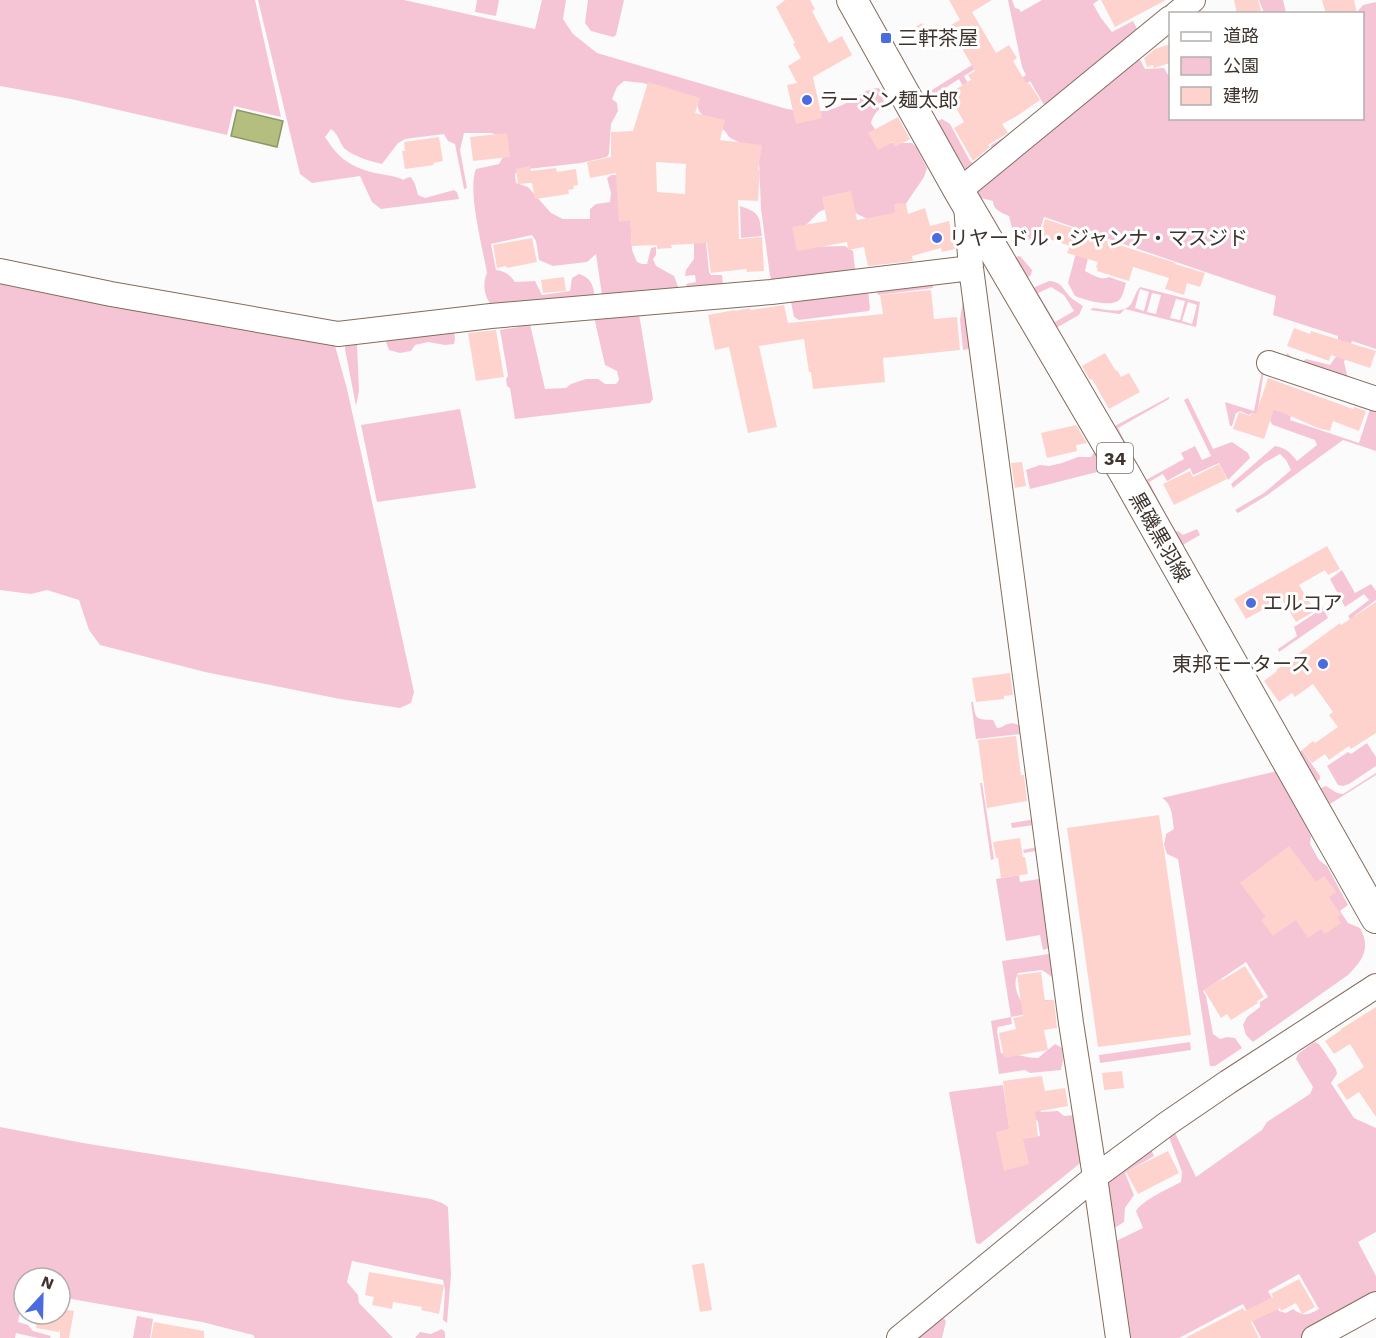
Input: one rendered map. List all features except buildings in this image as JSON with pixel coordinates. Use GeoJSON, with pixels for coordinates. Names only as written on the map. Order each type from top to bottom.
{"type":"FeatureCollection","features":[{"type":"Feature","properties":{"kind":"main road","name":"黒磯黒羽線"},"geometry":{"type":"LineString","coordinates":[[852,0],[962,196],[1125,474],[1376,918]]}},
{"type":"Feature","properties":{"kind":"street"},"geometry":{"type":"LineString","coordinates":[[1178,12],[1193,0]]}},
{"type":"Feature","properties":{"kind":"street"},"geometry":{"type":"LineString","coordinates":[[1118,1338],[1071,1023],[962,196],[1169,19]]}},
{"type":"Feature","properties":{"kind":"street"},"geometry":{"type":"LineString","coordinates":[[0,271],[111,294],[338,334],[491,316],[771,292],[971,268]]}},
{"type":"Feature","properties":{"kind":"street"},"geometry":{"type":"LineString","coordinates":[[1269,363],[1376,399]]}},
{"type":"Feature","properties":{"kind":"street"},"geometry":{"type":"LineString","coordinates":[[899,1338],[1095,1177],[1168,1123],[1376,986]]}},
{"type":"Feature","properties":{"kind":"street"},"geometry":{"type":"LineString","coordinates":[[1314,1338],[1376,1304]]}},
{"type":"Feature","properties":{"kind":"green space"},"geometry":{"type":"Polygon","coordinates":[[[0,0],[255,0],[281,117],[234,106],[227,135],[71,99],[0,86],[0,0]]]}},
{"type":"Feature","properties":{"kind":"green space"},"geometry":{"type":"Polygon","coordinates":[[[258,0],[404,0],[535,29],[542,0],[566,0],[563,19],[573,34],[597,53],[787,109],[826,111],[866,91],[879,88],[884,100],[871,123],[884,143],[912,143],[927,168],[924,177],[903,208],[881,225],[838,203],[819,212],[802,229],[805,247],[845,246],[853,251],[856,276],[773,283],[770,276],[761,209],[759,161],[749,148],[729,137],[725,131],[704,117],[699,111],[696,99],[643,83],[624,81],[617,87],[612,99],[617,103],[618,111],[611,124],[607,157],[581,163],[519,170],[515,174],[516,183],[528,187],[551,213],[563,219],[590,219],[590,209],[596,204],[610,202],[611,193],[607,178],[611,175],[625,175],[630,209],[632,250],[637,262],[647,264],[651,248],[656,247],[656,255],[653,259],[656,266],[674,276],[679,289],[603,302],[596,254],[587,262],[553,266],[539,260],[536,241],[532,235],[491,244],[496,270],[507,274],[515,282],[535,281],[542,295],[570,291],[572,278],[579,274],[590,281],[596,302],[494,307],[485,291],[487,273],[473,191],[476,169],[499,164],[505,153],[504,137],[491,133],[464,133],[460,150],[467,188],[464,189],[455,144],[448,141],[444,134],[405,139],[398,143],[382,164],[348,152],[331,129],[325,137],[334,150],[349,163],[371,172],[404,180],[411,177],[418,195],[425,198],[454,190],[459,199],[381,209],[372,202],[360,176],[312,183],[300,174],[258,0]]]}},
{"type":"Feature","properties":{"kind":"green space"},"geometry":{"type":"Polygon","coordinates":[[[477,0],[499,0],[496,16],[475,12],[477,0]]]}},
{"type":"Feature","properties":{"kind":"green space"},"geometry":{"type":"Polygon","coordinates":[[[588,0],[624,0],[616,35],[613,37],[591,31],[585,23],[588,0]]]}},
{"type":"Feature","properties":{"kind":"green space"},"geometry":{"type":"Polygon","coordinates":[[[1008,0],[1012,0],[1015,8],[1021,12],[1042,0],[1099,0],[1093,4],[1112,32],[1133,21],[1139,33],[1047,110],[1030,81],[1001,103],[997,96],[1026,75],[1022,67],[1008,0]]]}},
{"type":"Feature","properties":{"kind":"green space"},"geometry":{"type":"Polygon","coordinates":[[[1259,0],[1283,0],[1286,12],[1264,12],[1259,0]]]}},
{"type":"Feature","properties":{"kind":"green space"},"geometry":{"type":"Polygon","coordinates":[[[1376,2],[1376,349],[1352,341],[1344,362],[1347,375],[1353,378],[1352,382],[1288,361],[1287,353],[1296,361],[1302,362],[1306,359],[1330,365],[1337,355],[1342,355],[1346,343],[1338,340],[1338,336],[1273,315],[1276,296],[1044,217],[1037,240],[1019,238],[1014,234],[1009,216],[996,209],[993,201],[981,198],[976,190],[1139,58],[1145,69],[1164,68],[1169,76],[1169,120],[1364,120],[1364,12],[1357,12],[1363,5],[1376,2]]]}},
{"type":"Feature","properties":{"kind":"green space"},"geometry":{"type":"Polygon","coordinates":[[[980,60],[983,64],[964,76],[978,101],[973,104],[959,79],[927,100],[924,95],[980,60]]]}},
{"type":"Feature","properties":{"kind":"green space"},"geometry":{"type":"Polygon","coordinates":[[[942,119],[950,124],[973,163],[991,153],[991,145],[1007,136],[1010,140],[968,174],[937,121],[942,119]]]}},
{"type":"Feature","properties":{"kind":"green space"},"geometry":{"type":"Polygon","coordinates":[[[740,206],[758,216],[762,236],[741,238],[740,206]]]}},
{"type":"Feature","properties":{"kind":"green space"},"geometry":{"type":"Polygon","coordinates":[[[694,218],[706,243],[709,272],[711,275],[722,275],[724,292],[690,295],[686,284],[696,282],[695,275],[685,276],[686,270],[694,259],[694,218]]]}},
{"type":"Feature","properties":{"kind":"green space"},"geometry":{"type":"Polygon","coordinates":[[[1077,249],[1089,254],[1085,271],[1100,278],[1109,277],[1126,283],[1120,300],[1114,303],[1103,303],[1075,296],[1068,283],[1077,249]]]}},
{"type":"Feature","properties":{"kind":"green space"},"geometry":{"type":"Polygon","coordinates":[[[1020,256],[1032,270],[1031,275],[1027,278],[1015,257],[1020,256]]]}},
{"type":"Feature","properties":{"kind":"green space"},"geometry":{"type":"Polygon","coordinates":[[[0,273],[334,342],[347,389],[414,692],[411,703],[400,708],[340,699],[205,672],[100,645],[89,630],[79,600],[47,590],[31,594],[0,590],[0,273]]]}},
{"type":"Feature","properties":{"kind":"green space"},"geometry":{"type":"Polygon","coordinates":[[[933,280],[933,288],[878,295],[876,285],[933,280]]]}},
{"type":"Feature","properties":{"kind":"green space"},"geometry":{"type":"Polygon","coordinates":[[[1049,281],[1058,283],[1070,297],[1083,306],[1079,315],[1056,328],[1033,288],[1049,281]],[[1051,287],[1038,293],[1055,322],[1074,311],[1064,295],[1051,287]]]}},
{"type":"Feature","properties":{"kind":"green space"},"geometry":{"type":"Polygon","coordinates":[[[1140,287],[1200,302],[1196,327],[1125,309],[1120,314],[1090,310],[1093,308],[1113,311],[1128,307],[1140,287]],[[1140,289],[1135,308],[1144,311],[1149,292],[1140,289]],[[1152,293],[1147,312],[1156,314],[1161,295],[1152,293]],[[1176,299],[1170,318],[1180,320],[1185,301],[1176,299]],[[1188,302],[1182,321],[1192,324],[1197,305],[1188,302]]]}},
{"type":"Feature","properties":{"kind":"green space"},"geometry":{"type":"Polygon","coordinates":[[[868,291],[869,311],[799,320],[794,317],[791,298],[868,291]]]}},
{"type":"Feature","properties":{"kind":"green space"},"geometry":{"type":"Polygon","coordinates":[[[963,299],[974,348],[963,350],[960,320],[963,299]]]}},
{"type":"Feature","properties":{"kind":"green space"},"geometry":{"type":"Polygon","coordinates":[[[639,314],[653,399],[650,403],[515,419],[510,388],[507,386],[508,376],[500,330],[518,327],[525,320],[639,314]],[[594,317],[530,324],[545,389],[566,388],[586,379],[598,379],[605,384],[616,384],[619,380],[617,371],[605,365],[594,317]]]}},
{"type":"Feature","properties":{"kind":"green space"},"geometry":{"type":"Polygon","coordinates":[[[454,331],[454,344],[428,342],[415,345],[411,351],[400,353],[389,350],[385,339],[357,344],[359,391],[356,406],[345,349],[346,342],[454,331]]]}},
{"type":"Feature","properties":{"kind":"green space"},"geometry":{"type":"Polygon","coordinates":[[[1262,370],[1264,371],[1258,409],[1267,407],[1285,413],[1294,405],[1290,420],[1359,443],[1371,406],[1376,407],[1376,451],[1343,440],[1266,496],[1238,513],[1235,510],[1264,493],[1291,470],[1280,454],[1264,463],[1233,488],[1231,484],[1275,446],[1288,451],[1297,461],[1317,445],[1315,440],[1273,425],[1270,419],[1252,413],[1249,415],[1240,411],[1236,413],[1232,426],[1230,426],[1225,402],[1254,411],[1262,370]]]}},
{"type":"Feature","properties":{"kind":"green space"},"geometry":{"type":"Polygon","coordinates":[[[1169,397],[1118,428],[1127,446],[1125,448],[1113,427],[1169,397]]]}},
{"type":"Feature","properties":{"kind":"green space"},"geometry":{"type":"Polygon","coordinates":[[[1188,398],[1213,449],[1232,442],[1248,453],[1250,458],[1228,480],[1219,463],[1193,475],[1190,468],[1167,481],[1163,474],[1149,482],[1169,520],[1167,522],[1144,481],[1184,459],[1181,453],[1195,446],[1202,460],[1211,456],[1184,400],[1188,398]]]}},
{"type":"Feature","properties":{"kind":"green space"},"geometry":{"type":"Polygon","coordinates":[[[460,409],[476,488],[377,502],[361,425],[460,409]]]}},
{"type":"Feature","properties":{"kind":"green space"},"geometry":{"type":"Polygon","coordinates":[[[1095,451],[1109,469],[1030,489],[1026,470],[1040,465],[1049,466],[1062,463],[1078,457],[1091,457],[1095,451]]]}},
{"type":"Feature","properties":{"kind":"green space"},"geometry":{"type":"Polygon","coordinates":[[[1197,529],[1200,535],[1181,546],[1173,532],[1178,531],[1183,535],[1197,529]]]}},
{"type":"Feature","properties":{"kind":"green space"},"geometry":{"type":"Polygon","coordinates":[[[1342,570],[1355,593],[1371,584],[1376,591],[1376,600],[1354,616],[1354,625],[1348,616],[1369,600],[1364,594],[1345,607],[1330,579],[1342,570]]]}},
{"type":"Feature","properties":{"kind":"green space"},"geometry":{"type":"Polygon","coordinates":[[[1319,600],[1328,618],[1279,652],[1278,649],[1297,636],[1294,627],[1320,610],[1316,602],[1319,600]]]}},
{"type":"Feature","properties":{"kind":"green space"},"geometry":{"type":"Polygon","coordinates":[[[971,702],[973,702],[977,717],[993,720],[997,728],[1010,723],[1018,725],[1023,727],[1021,734],[976,739],[971,702]]]}},
{"type":"Feature","properties":{"kind":"green space"},"geometry":{"type":"Polygon","coordinates":[[[1367,743],[1376,757],[1376,766],[1349,784],[1338,785],[1327,766],[1367,743]]]}},
{"type":"Feature","properties":{"kind":"green space"},"geometry":{"type":"Polygon","coordinates":[[[1302,750],[1320,776],[1317,782],[1300,752],[1302,750]]]}},
{"type":"Feature","properties":{"kind":"green space"},"geometry":{"type":"Polygon","coordinates":[[[1277,771],[1311,836],[1310,844],[1319,860],[1327,866],[1348,905],[1340,911],[1348,923],[1360,928],[1365,942],[1364,953],[1348,975],[1253,1042],[1246,1035],[1243,1025],[1247,1017],[1260,1007],[1260,1002],[1268,997],[1246,962],[1203,991],[1213,1034],[1220,1039],[1235,1038],[1242,1048],[1215,1066],[1210,1066],[1178,859],[1167,854],[1164,845],[1166,834],[1174,829],[1172,816],[1168,804],[1162,798],[1277,771]]]}},
{"type":"Feature","properties":{"kind":"green space"},"geometry":{"type":"Polygon","coordinates":[[[1376,773],[1330,804],[1321,788],[1326,786],[1343,794],[1376,773]]]}},
{"type":"Feature","properties":{"kind":"green space"},"geometry":{"type":"Polygon","coordinates":[[[980,783],[982,783],[994,859],[991,860],[980,783]]]}},
{"type":"Feature","properties":{"kind":"green space"},"geometry":{"type":"Polygon","coordinates":[[[1036,819],[1041,850],[1024,853],[1023,850],[1037,847],[1034,825],[1012,828],[1011,823],[1036,819]]]}},
{"type":"Feature","properties":{"kind":"green space"},"geometry":{"type":"Polygon","coordinates":[[[1019,875],[1020,882],[1045,878],[1050,948],[1043,950],[1040,935],[1006,941],[996,879],[1019,875]]]}},
{"type":"Feature","properties":{"kind":"green space"},"geometry":{"type":"Polygon","coordinates":[[[1055,953],[1055,979],[1042,970],[1018,973],[1016,984],[1017,992],[1023,1003],[1052,1000],[1055,1009],[1011,1017],[1002,961],[1055,953]]]}},
{"type":"Feature","properties":{"kind":"green space"},"geometry":{"type":"Polygon","coordinates":[[[1011,1017],[1012,1024],[998,1027],[1001,1053],[1038,1058],[1055,1044],[1062,1048],[1061,1070],[1030,1073],[1025,1070],[999,1074],[991,1021],[1011,1017]]]}},
{"type":"Feature","properties":{"kind":"green space"},"geometry":{"type":"Polygon","coordinates":[[[1190,1042],[1191,1050],[1100,1063],[1099,1055],[1190,1042]]]}},
{"type":"Feature","properties":{"kind":"green space"},"geometry":{"type":"Polygon","coordinates":[[[1314,1042],[1319,1044],[1336,1069],[1337,1074],[1331,1083],[1354,1118],[1376,1128],[1376,1232],[1358,1242],[1376,1276],[1376,1297],[1301,1338],[1261,1338],[1243,1304],[1179,1338],[1124,1338],[1114,1242],[1143,1228],[1136,1211],[1145,1202],[1181,1182],[1182,1172],[1169,1137],[1175,1133],[1196,1177],[1262,1130],[1267,1122],[1310,1094],[1313,1087],[1296,1059],[1298,1054],[1314,1042]],[[1299,1274],[1268,1291],[1279,1311],[1286,1313],[1293,1309],[1306,1314],[1319,1309],[1299,1274]]]}},
{"type":"Feature","properties":{"kind":"green space"},"geometry":{"type":"Polygon","coordinates":[[[1003,1085],[1011,1140],[1040,1136],[1038,1122],[1028,1109],[1040,1107],[1041,1112],[1058,1111],[1064,1116],[1076,1115],[1084,1160],[980,1244],[976,1243],[949,1092],[1003,1085]]]}},
{"type":"Feature","properties":{"kind":"green space"},"geometry":{"type":"Polygon","coordinates":[[[0,1127],[83,1143],[431,1199],[448,1207],[451,1275],[447,1323],[443,1320],[445,1290],[443,1280],[352,1261],[347,1282],[358,1295],[359,1303],[393,1338],[255,1338],[253,1335],[202,1322],[72,1299],[72,1266],[12,1266],[12,1326],[29,1326],[33,1331],[51,1336],[50,1338],[38,1338],[16,1333],[15,1338],[0,1338],[0,1127]]]}},
{"type":"Feature","properties":{"kind":"green space"},"geometry":{"type":"Polygon","coordinates":[[[1150,1147],[1154,1156],[1125,1173],[1134,1195],[1125,1208],[1124,1222],[1116,1227],[1108,1227],[1106,1180],[1150,1147]]]}},
{"type":"Feature","properties":{"kind":"green space"},"geometry":{"type":"Polygon","coordinates":[[[137,1316],[153,1319],[150,1338],[133,1338],[137,1316]]]}},
{"type":"Feature","properties":{"kind":"green space"},"geometry":{"type":"Polygon","coordinates":[[[942,1317],[946,1321],[942,1338],[917,1338],[942,1317]]]}},
{"type":"Feature","properties":{"kind":"green space"},"geometry":{"type":"Polygon","coordinates":[[[442,1329],[445,1332],[445,1338],[415,1338],[420,1332],[431,1334],[442,1329]]]}},
{"type":"Feature","properties":{"kind":"shaded area"},"geometry":{"type":"Polygon","coordinates":[[[237,110],[283,121],[277,147],[231,136],[237,110]]]}},
{"type":"Feature","properties":{"kind":"place","name":"三軒茶屋"},"geometry":{"type":"Point","coordinates":[886,38]}},
{"type":"Feature","properties":{"kind":"place","name":"ラーメン麺太郎"},"geometry":{"type":"Point","coordinates":[807,100]}},
{"type":"Feature","properties":{"kind":"place","name":"リヤードル・ジャンナ・マスジド"},"geometry":{"type":"Point","coordinates":[937,238]}},
{"type":"Feature","properties":{"kind":"place","name":"エルコア"},"geometry":{"type":"Point","coordinates":[1251,603]}},
{"type":"Feature","properties":{"kind":"place","name":"東邦モータース"},"geometry":{"type":"Point","coordinates":[1323,664]}}]}
